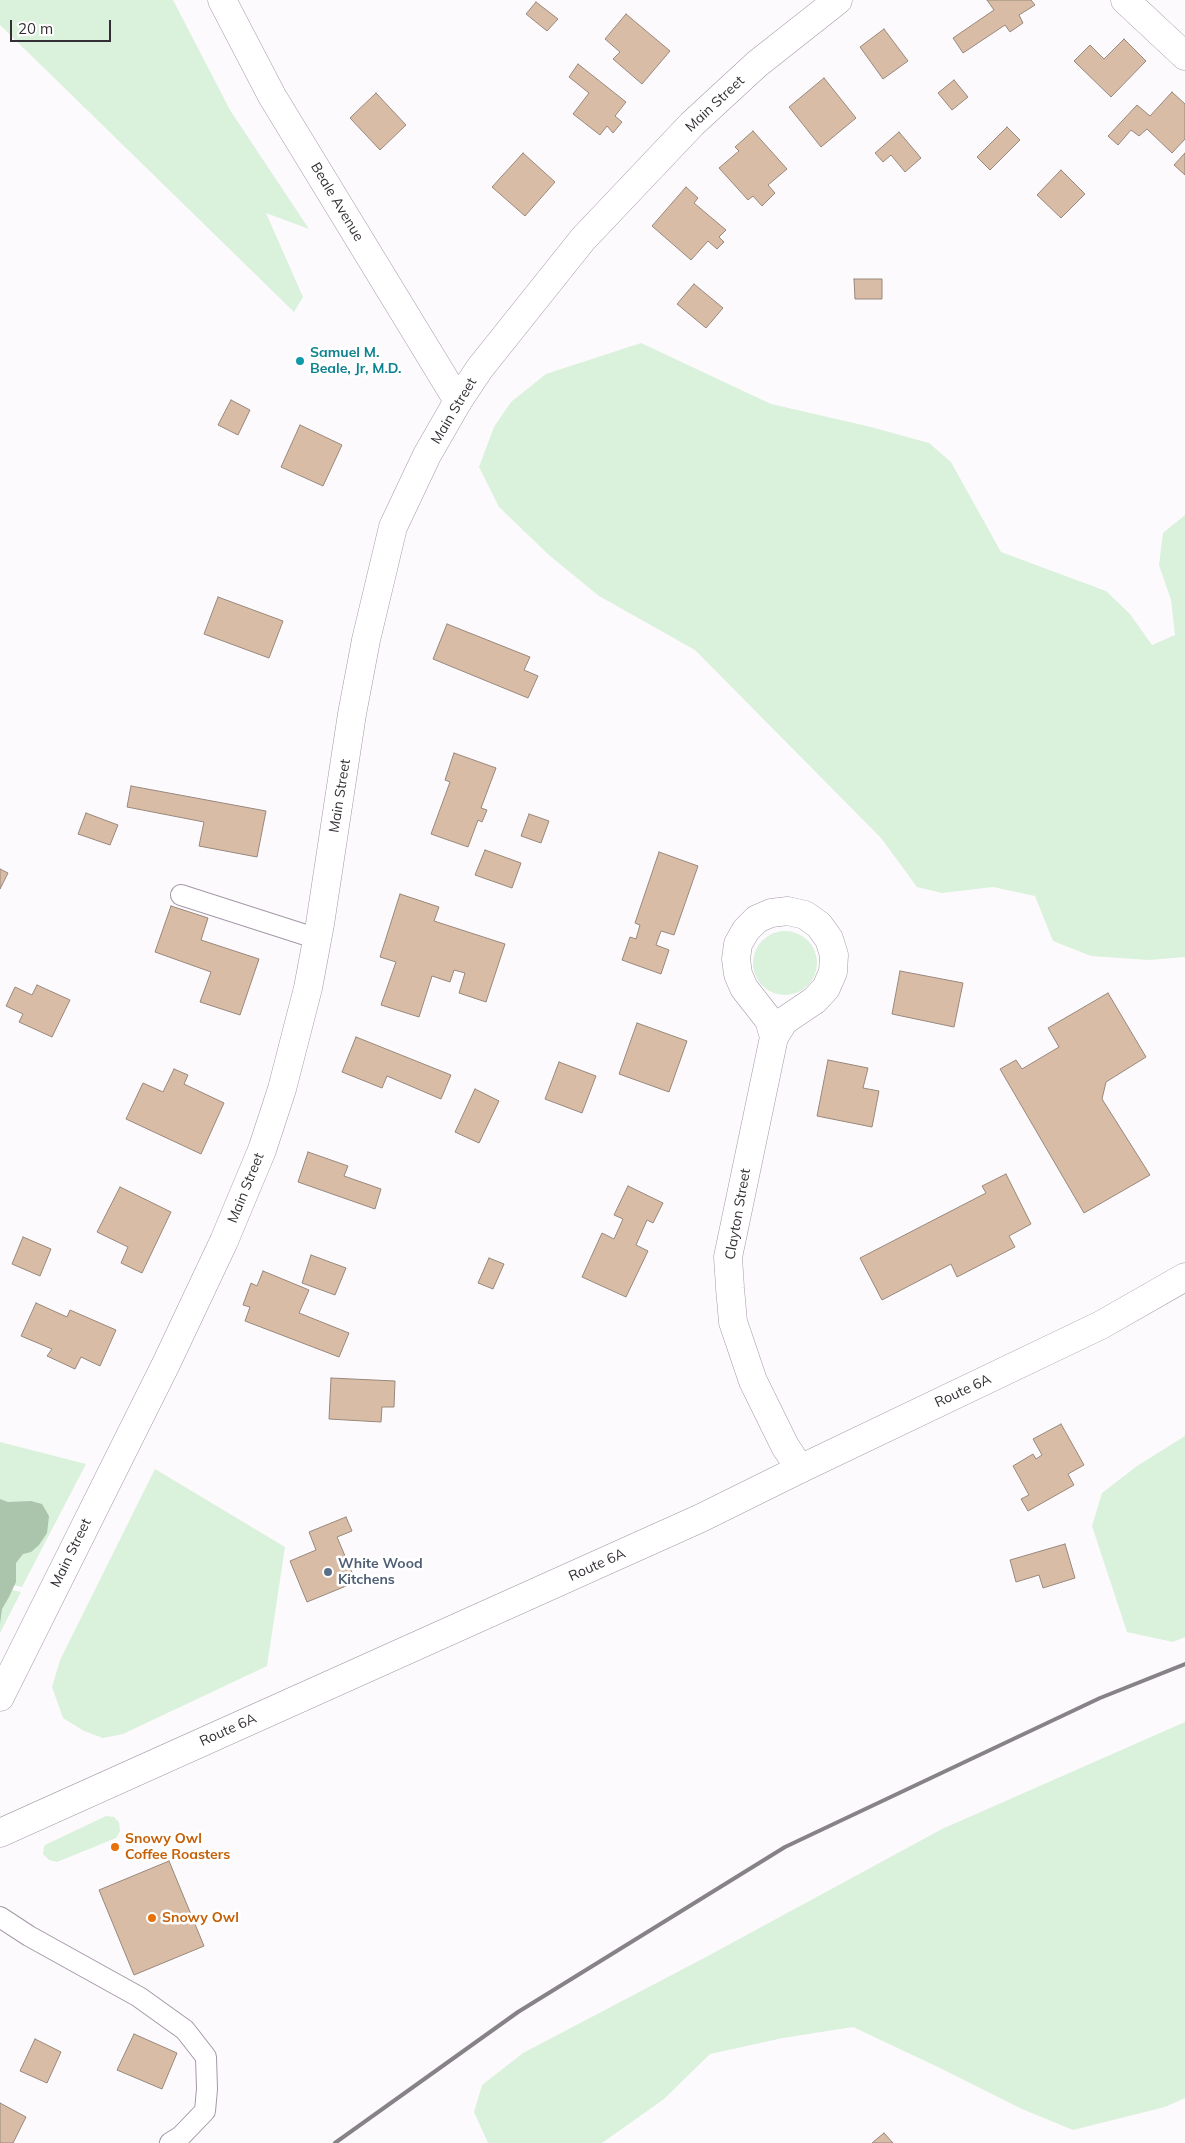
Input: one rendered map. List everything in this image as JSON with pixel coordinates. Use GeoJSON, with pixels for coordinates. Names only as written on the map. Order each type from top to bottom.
{"type":"FeatureCollection","features":[{"type":"Feature","properties":{"kind":"main road","name":"Beale Avenue"},"geometry":{"type":"LineString","coordinates":[[222,0],[272,96],[458,401]]}},
{"type":"Feature","properties":{"kind":"main road"},"geometry":{"type":"LineString","coordinates":[[1125,0],[1185,56]]}},
{"type":"Feature","properties":{"kind":"main road","name":"Main Street"},"geometry":{"type":"LineString","coordinates":[[0,1697],[166,1364],[243,1197],[262,1150],[282,1089],[308,988],[318,939],[352,714],[368,630],[393,527],[427,455],[458,401],[480,368],[583,239],[692,124],[757,64],[832,2]]}},
{"type":"Feature","properties":{"kind":"main road","name":"Clayton Street"},"geometry":{"type":"LineString","coordinates":[[774,1037],[728,1257],[733,1322],[752,1381],[785,1446],[800,1469]]}},
{"type":"Feature","properties":{"kind":"main road","name":"Route 6A"},"geometry":{"type":"LineString","coordinates":[[0,1833],[702,1518],[1101,1325],[1185,1277]]}},
{"type":"Feature","properties":{"kind":"lane"},"geometry":{"type":"LineString","coordinates":[[181,894],[318,939]]}},
{"type":"Feature","properties":{"kind":"lane"},"geometry":{"type":"LineString","coordinates":[[0,1917],[29,1936],[139,1997],[185,2030],[206,2057],[207,2089],[205,2111],[181,2136],[170,2143]]}},
{"type":"Feature","properties":{"kind":"green space"},"geometry":{"type":"Polygon","coordinates":[[[0,0],[173,0],[230,110],[309,229],[266,213],[303,297],[294,312],[0,25],[0,0]]]}},
{"type":"Feature","properties":{"kind":"green space"},"geometry":{"type":"Polygon","coordinates":[[[641,343],[771,404],[871,427],[929,443],[951,462],[1001,552],[1106,591],[1130,614],[1152,645],[1175,635],[1171,600],[1159,565],[1163,533],[1185,515],[1185,957],[1149,960],[1091,956],[1053,941],[1035,896],[993,887],[942,893],[917,887],[881,838],[695,650],[599,596],[550,556],[499,507],[479,467],[494,427],[511,402],[546,374],[641,343]]]}},
{"type":"Feature","properties":{"kind":"green space"},"geometry":{"type":"Polygon","coordinates":[[[785,931],[803,937],[811,945],[817,963],[811,981],[803,989],[785,995],[767,989],[759,981],[753,963],[759,945],[767,937],[785,931]]]}},
{"type":"Feature","properties":{"kind":"green space"},"geometry":{"type":"Polygon","coordinates":[[[1185,1436],[1185,1637],[1173,1642],[1127,1632],[1092,1526],[1102,1493],[1137,1466],[1185,1436]]]}},
{"type":"Feature","properties":{"kind":"green space"},"geometry":{"type":"Polygon","coordinates":[[[0,1442],[86,1464],[22,1587],[0,1582],[0,1442]]]}},
{"type":"Feature","properties":{"kind":"green space"},"geometry":{"type":"Polygon","coordinates":[[[155,1469],[285,1547],[267,1666],[123,1734],[103,1738],[84,1731],[63,1718],[52,1687],[60,1660],[155,1469]]]}},
{"type":"Feature","properties":{"kind":"green space"},"geometry":{"type":"Polygon","coordinates":[[[0,1499],[8,1502],[31,1501],[42,1504],[49,1516],[47,1533],[39,1545],[31,1552],[23,1554],[16,1563],[16,1582],[2,1609],[0,1624],[0,1499]]]}},
{"type":"Feature","properties":{"kind":"green space"},"geometry":{"type":"Polygon","coordinates":[[[0,1587],[21,1592],[0,1633],[0,1587]]]}},
{"type":"Feature","properties":{"kind":"green space"},"geometry":{"type":"Polygon","coordinates":[[[1185,1722],[1185,2098],[1165,2107],[1073,2130],[1022,2109],[853,2027],[783,2038],[710,2054],[664,2099],[602,2143],[488,2143],[474,2112],[482,2085],[523,2053],[706,1957],[942,1829],[1185,1722]]]}},
{"type":"Feature","properties":{"kind":"green space"},"geometry":{"type":"Polygon","coordinates":[[[106,1816],[114,1817],[119,1822],[120,1831],[116,1838],[57,1862],[49,1860],[43,1854],[44,1846],[47,1844],[106,1816]]]}},
{"type":"Feature","properties":{"kind":"building"},"geometry":{"type":"Polygon","coordinates":[[[987,0],[1031,0],[1035,5],[1019,15],[1023,23],[1010,32],[1005,25],[963,53],[953,38],[994,10],[987,0]]]}},
{"type":"Feature","properties":{"kind":"building"},"geometry":{"type":"Polygon","coordinates":[[[536,2],[558,19],[547,31],[526,14],[536,2]]]}},
{"type":"Feature","properties":{"kind":"building"},"geometry":{"type":"Polygon","coordinates":[[[626,14],[670,51],[642,84],[613,59],[620,52],[605,39],[626,14]]]}},
{"type":"Feature","properties":{"kind":"building"},"geometry":{"type":"Polygon","coordinates":[[[884,29],[908,61],[883,79],[860,47],[884,29]]]}},
{"type":"Feature","properties":{"kind":"building"},"geometry":{"type":"Polygon","coordinates":[[[1124,39],[1146,61],[1111,97],[1074,61],[1090,45],[1104,59],[1124,39]]]}},
{"type":"Feature","properties":{"kind":"building"},"geometry":{"type":"Polygon","coordinates":[[[578,64],[626,102],[615,116],[622,122],[613,133],[607,126],[600,135],[573,114],[589,93],[569,77],[578,64]]]}},
{"type":"Feature","properties":{"kind":"building"},"geometry":{"type":"Polygon","coordinates":[[[824,78],[856,118],[821,147],[789,107],[824,78]]]}},
{"type":"Feature","properties":{"kind":"building"},"geometry":{"type":"Polygon","coordinates":[[[954,80],[968,97],[952,110],[938,93],[954,80]]]}},
{"type":"Feature","properties":{"kind":"building"},"geometry":{"type":"Polygon","coordinates":[[[1172,92],[1185,104],[1185,139],[1172,153],[1147,129],[1139,136],[1131,130],[1118,145],[1108,136],[1137,105],[1150,116],[1172,92]]]}},
{"type":"Feature","properties":{"kind":"building"},"geometry":{"type":"Polygon","coordinates":[[[376,93],[406,125],[380,150],[350,118],[376,93]]]}},
{"type":"Feature","properties":{"kind":"building"},"geometry":{"type":"Polygon","coordinates":[[[1007,127],[1020,140],[990,170],[977,157],[1007,127]]]}},
{"type":"Feature","properties":{"kind":"building"},"geometry":{"type":"Polygon","coordinates":[[[753,131],[787,169],[768,185],[775,193],[762,206],[753,196],[748,200],[719,168],[739,151],[735,147],[753,131]]]}},
{"type":"Feature","properties":{"kind":"building"},"geometry":{"type":"Polygon","coordinates":[[[899,132],[921,158],[905,172],[891,155],[883,162],[875,153],[899,132]]]}},
{"type":"Feature","properties":{"kind":"building"},"geometry":{"type":"Polygon","coordinates":[[[523,153],[555,182],[525,216],[492,187],[523,153]]]}},
{"type":"Feature","properties":{"kind":"building"},"geometry":{"type":"Polygon","coordinates":[[[1185,153],[1185,175],[1174,165],[1185,153]]]}},
{"type":"Feature","properties":{"kind":"building"},"geometry":{"type":"Polygon","coordinates":[[[1061,170],[1085,194],[1061,218],[1037,195],[1061,170]]]}},
{"type":"Feature","properties":{"kind":"building"},"geometry":{"type":"Polygon","coordinates":[[[686,187],[698,198],[694,203],[726,230],[719,237],[724,242],[717,249],[708,241],[691,260],[652,226],[686,187]]]}},
{"type":"Feature","properties":{"kind":"building"},"geometry":{"type":"Polygon","coordinates":[[[854,279],[882,279],[882,299],[855,299],[854,279]]]}},
{"type":"Feature","properties":{"kind":"building"},"geometry":{"type":"Polygon","coordinates":[[[694,284],[723,308],[706,328],[677,304],[694,284]]]}},
{"type":"Feature","properties":{"kind":"building"},"geometry":{"type":"Polygon","coordinates":[[[231,400],[250,410],[238,435],[218,425],[231,400]]]}},
{"type":"Feature","properties":{"kind":"building"},"geometry":{"type":"Polygon","coordinates":[[[300,425],[342,445],[323,486],[281,467],[300,425]]]}},
{"type":"Feature","properties":{"kind":"building"},"geometry":{"type":"Polygon","coordinates":[[[218,597],[283,621],[269,658],[204,634],[218,597]]]}},
{"type":"Feature","properties":{"kind":"building"},"geometry":{"type":"Polygon","coordinates":[[[447,624],[530,657],[524,670],[538,676],[528,698],[433,659],[447,624]]]}},
{"type":"Feature","properties":{"kind":"building"},"geometry":{"type":"Polygon","coordinates":[[[454,753],[496,768],[481,808],[487,810],[482,822],[478,820],[468,847],[431,834],[450,782],[445,780],[454,753]]]}},
{"type":"Feature","properties":{"kind":"building"},"geometry":{"type":"Polygon","coordinates":[[[131,786],[266,811],[257,857],[199,846],[204,822],[127,807],[131,786]]]}},
{"type":"Feature","properties":{"kind":"building"},"geometry":{"type":"Polygon","coordinates":[[[86,813],[118,825],[110,845],[78,834],[86,813]]]}},
{"type":"Feature","properties":{"kind":"building"},"geometry":{"type":"Polygon","coordinates":[[[529,814],[549,821],[541,843],[521,836],[529,814]]]}},
{"type":"Feature","properties":{"kind":"building"},"geometry":{"type":"Polygon","coordinates":[[[485,850],[521,863],[512,888],[475,875],[485,850]]]}},
{"type":"Feature","properties":{"kind":"building"},"geometry":{"type":"Polygon","coordinates":[[[659,852],[698,866],[674,935],[661,931],[656,945],[669,950],[661,974],[622,960],[630,937],[636,939],[640,925],[635,923],[659,852]]]}},
{"type":"Feature","properties":{"kind":"building"},"geometry":{"type":"Polygon","coordinates":[[[0,869],[8,873],[0,889],[0,869]]]}},
{"type":"Feature","properties":{"kind":"building"},"geometry":{"type":"Polygon","coordinates":[[[400,894],[439,907],[434,921],[505,944],[486,1002],[459,993],[465,973],[454,970],[450,982],[432,976],[419,1017],[381,1005],[396,962],[380,957],[400,894]]]}},
{"type":"Feature","properties":{"kind":"building"},"geometry":{"type":"Polygon","coordinates":[[[171,906],[208,918],[201,940],[259,959],[240,1015],[200,1002],[211,972],[155,952],[171,906]]]}},
{"type":"Feature","properties":{"kind":"building"},"geometry":{"type":"Polygon","coordinates":[[[900,971],[963,983],[954,1027],[892,1014],[900,971]]]}},
{"type":"Feature","properties":{"kind":"building"},"geometry":{"type":"Polygon","coordinates":[[[37,985],[70,1000],[52,1037],[19,1022],[23,1014],[6,1006],[15,987],[32,995],[37,985]]]}},
{"type":"Feature","properties":{"kind":"building"},"geometry":{"type":"Polygon","coordinates":[[[1108,993],[1146,1057],[1106,1082],[1102,1099],[1150,1175],[1084,1213],[1000,1069],[1016,1060],[1022,1069],[1059,1047],[1048,1028],[1108,993]]]}},
{"type":"Feature","properties":{"kind":"building"},"geometry":{"type":"Polygon","coordinates":[[[637,1023],[687,1041],[669,1092],[619,1074],[637,1023]]]}},
{"type":"Feature","properties":{"kind":"building"},"geometry":{"type":"Polygon","coordinates":[[[356,1037],[451,1075],[441,1099],[387,1076],[382,1088],[342,1072],[356,1037]]]}},
{"type":"Feature","properties":{"kind":"building"},"geometry":{"type":"Polygon","coordinates":[[[828,1060],[868,1068],[863,1088],[879,1091],[872,1127],[817,1116],[828,1060]]]}},
{"type":"Feature","properties":{"kind":"building"},"geometry":{"type":"Polygon","coordinates":[[[559,1062],[596,1076],[582,1113],[545,1099],[559,1062]]]}},
{"type":"Feature","properties":{"kind":"building"},"geometry":{"type":"Polygon","coordinates":[[[174,1069],[188,1075],[184,1084],[224,1103],[201,1154],[126,1119],[143,1083],[163,1092],[174,1069]]]}},
{"type":"Feature","properties":{"kind":"building"},"geometry":{"type":"Polygon","coordinates":[[[475,1089],[499,1101],[479,1143],[455,1132],[475,1089]]]}},
{"type":"Feature","properties":{"kind":"building"},"geometry":{"type":"Polygon","coordinates":[[[308,1152],[348,1166],[344,1176],[381,1189],[375,1209],[298,1182],[308,1152]]]}},
{"type":"Feature","properties":{"kind":"building"},"geometry":{"type":"Polygon","coordinates":[[[1006,1174],[1031,1224],[1009,1236],[1015,1247],[957,1277],[951,1264],[882,1300],[860,1258],[986,1193],[982,1186],[1006,1174]]]}},
{"type":"Feature","properties":{"kind":"building"},"geometry":{"type":"Polygon","coordinates":[[[628,1186],[663,1203],[653,1223],[647,1220],[636,1245],[648,1251],[626,1297],[582,1277],[602,1233],[614,1239],[623,1219],[614,1215],[628,1186]]]}},
{"type":"Feature","properties":{"kind":"building"},"geometry":{"type":"Polygon","coordinates":[[[120,1187],[171,1212],[142,1273],[121,1263],[128,1247],[97,1232],[120,1187]]]}},
{"type":"Feature","properties":{"kind":"building"},"geometry":{"type":"Polygon","coordinates":[[[23,1237],[51,1249],[40,1276],[12,1264],[23,1237]]]}},
{"type":"Feature","properties":{"kind":"building"},"geometry":{"type":"Polygon","coordinates":[[[311,1255],[346,1268],[335,1295],[302,1283],[311,1255]]]}},
{"type":"Feature","properties":{"kind":"building"},"geometry":{"type":"Polygon","coordinates":[[[489,1258],[504,1264],[493,1289],[478,1283],[489,1258]]]}},
{"type":"Feature","properties":{"kind":"building"},"geometry":{"type":"Polygon","coordinates":[[[263,1271],[309,1290],[299,1313],[349,1333],[339,1357],[245,1321],[250,1307],[243,1305],[251,1283],[257,1286],[263,1271]]]}},
{"type":"Feature","properties":{"kind":"building"},"geometry":{"type":"Polygon","coordinates":[[[36,1303],[67,1317],[70,1310],[116,1330],[100,1366],[81,1357],[75,1369],[47,1356],[52,1349],[21,1336],[36,1303]]]}},
{"type":"Feature","properties":{"kind":"building"},"geometry":{"type":"Polygon","coordinates":[[[331,1378],[395,1381],[394,1407],[382,1407],[381,1422],[329,1419],[331,1378]]]}},
{"type":"Feature","properties":{"kind":"building"},"geometry":{"type":"Polygon","coordinates":[[[1061,1424],[1084,1465],[1068,1474],[1074,1485],[1028,1511],[1021,1499],[1029,1495],[1013,1466],[1033,1454],[1036,1459],[1042,1455],[1033,1439],[1061,1424]]]}},
{"type":"Feature","properties":{"kind":"building"},"geometry":{"type":"Polygon","coordinates":[[[346,1517],[352,1531],[337,1537],[356,1582],[307,1602],[290,1561],[316,1550],[309,1532],[346,1517]]]}},
{"type":"Feature","properties":{"kind":"building"},"geometry":{"type":"Polygon","coordinates":[[[1065,1544],[1075,1578],[1043,1588],[1039,1575],[1016,1582],[1010,1560],[1065,1544]]]}},
{"type":"Feature","properties":{"kind":"building","name":"Snowy Owl"},"geometry":{"type":"Polygon","coordinates":[[[169,1861],[204,1946],[134,1975],[99,1890],[169,1861]]]}},
{"type":"Feature","properties":{"kind":"building"},"geometry":{"type":"Polygon","coordinates":[[[134,2034],[177,2053],[162,2089],[117,2070],[134,2034]]]}},
{"type":"Feature","properties":{"kind":"building"},"geometry":{"type":"Polygon","coordinates":[[[35,2039],[61,2052],[47,2083],[20,2071],[35,2039]]]}},
{"type":"Feature","properties":{"kind":"building"},"geometry":{"type":"Polygon","coordinates":[[[0,2103],[26,2117],[13,2143],[0,2143],[0,2103]]]}},
{"type":"Feature","properties":{"kind":"building"},"geometry":{"type":"Polygon","coordinates":[[[884,2133],[893,2143],[872,2143],[884,2133]]]}},
{"type":"Feature","properties":{"kind":"railway"},"geometry":{"type":"LineString","coordinates":[[335,2143],[518,2012],[785,1847],[1100,1698],[1185,1664]]}},
{"type":"Feature","properties":{"kind":"place","name":"Samuel M. Beale, Jr, M.D."},"geometry":{"type":"Point","coordinates":[300,361]}},
{"type":"Feature","properties":{"kind":"place","name":"White Wood Kitchens"},"geometry":{"type":"Point","coordinates":[328,1572]}},
{"type":"Feature","properties":{"kind":"place","name":"Snowy Owl Coffee Roasters"},"geometry":{"type":"Point","coordinates":[115,1847]}},
{"type":"Feature","properties":{"kind":"place","name":"Snowy Owl"},"geometry":{"type":"Point","coordinates":[152,1918]}}]}
